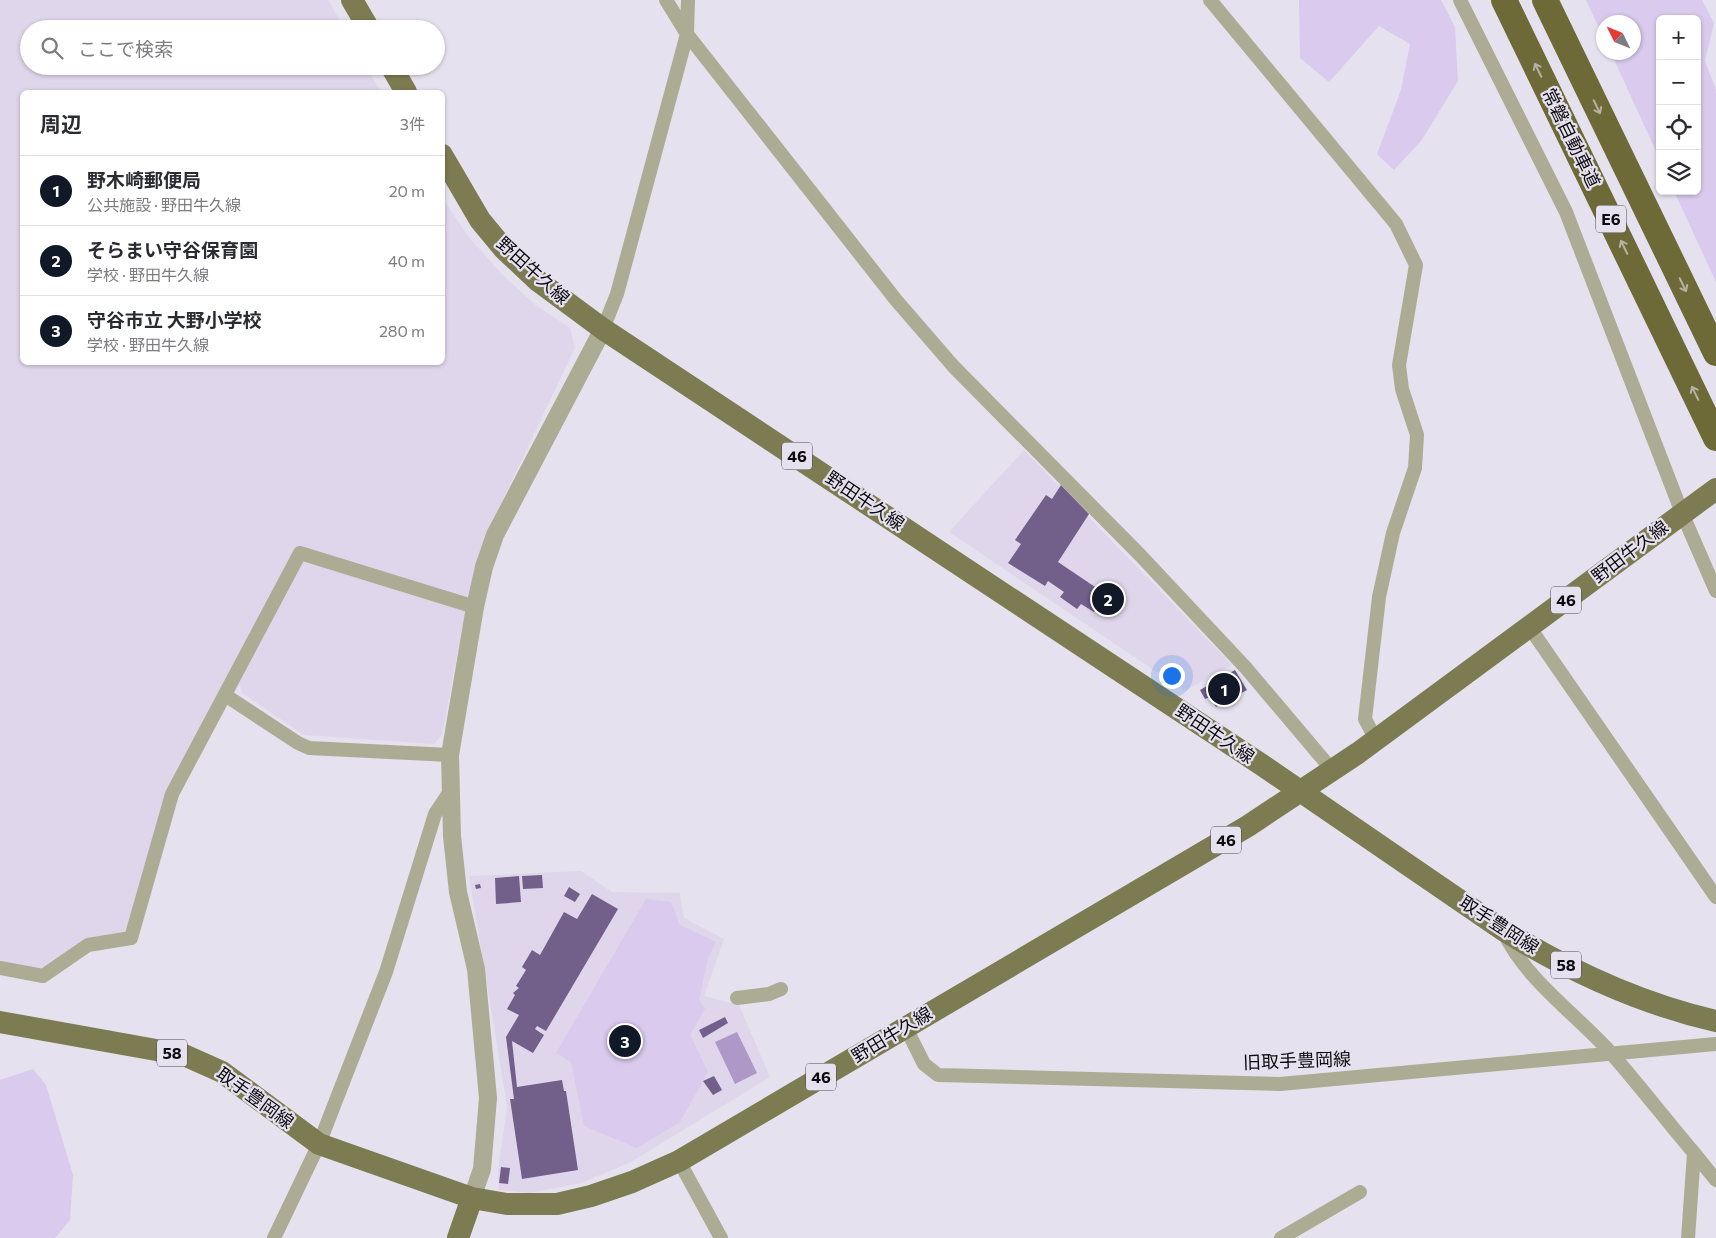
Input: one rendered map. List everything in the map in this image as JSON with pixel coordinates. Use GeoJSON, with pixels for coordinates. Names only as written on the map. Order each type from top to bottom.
{"type":"FeatureCollection","features":[{"type":"Feature","properties":{"kind":"highway","name":"常磐自動車道"},"geometry":{"type":"LineString","coordinates":[[1504,0],[1716,438]]}},
{"type":"Feature","properties":{"kind":"highway","name":"常磐自動車道"},"geometry":{"type":"LineString","coordinates":[[1545,0],[1716,353]]}},
{"type":"Feature","properties":{"kind":"main road"},"geometry":{"type":"LineString","coordinates":[[352,0],[364,20]]}},
{"type":"Feature","properties":{"kind":"main road"},"geometry":{"type":"LineString","coordinates":[[396,75],[405,90]]}},
{"type":"Feature","properties":{"kind":"main road","name":"野田牛久線"},"geometry":{"type":"LineString","coordinates":[[445,160],[480,220],[504,249],[544,286],[603,329],[1301,792]]}},
{"type":"Feature","properties":{"kind":"main road","name":"野田牛久線"},"geometry":{"type":"LineString","coordinates":[[472,1198],[506,1204],[557,1204],[591,1196],[632,1182],[679,1161],[905,1026],[1158,880],[1301,792],[1333,771],[1530,628],[1711,493]]}},
{"type":"Feature","properties":{"kind":"main road","name":"取手豊岡線"},"geometry":{"type":"LineString","coordinates":[[1301,792],[1503,930],[1541,953],[1666,1007],[1716,1021]]}},
{"type":"Feature","properties":{"kind":"main road","name":"取手豊岡線"},"geometry":{"type":"LineString","coordinates":[[0,1022],[184,1055],[222,1072],[319,1144],[472,1198]]}},
{"type":"Feature","properties":{"kind":"main road"},"geometry":{"type":"LineString","coordinates":[[457,1238],[472,1198]]}},
{"type":"Feature","properties":{"kind":"street"},"geometry":{"type":"LineString","coordinates":[[666,0],[687,34],[901,306],[948,361],[1141,556],[1246,668],[1333,771]]}},
{"type":"Feature","properties":{"kind":"street"},"geometry":{"type":"LineString","coordinates":[[472,1198],[482,1169],[488,1098],[476,969],[458,892],[452,836],[450,755],[475,607],[484,567],[495,535],[603,329],[617,294],[687,34],[688,0]]}},
{"type":"Feature","properties":{"kind":"street"},"geometry":{"type":"LineString","coordinates":[[1210,0],[1396,224],[1416,265],[1398,364],[1402,390],[1417,435],[1415,468],[1393,533],[1379,598],[1365,719],[1376,740]]}},
{"type":"Feature","properties":{"kind":"street"},"geometry":{"type":"LineString","coordinates":[[1460,0],[1566,212],[1682,513],[1716,591]]}},
{"type":"Feature","properties":{"kind":"street"},"geometry":{"type":"LineString","coordinates":[[0,968],[43,976],[88,945],[131,938],[172,794],[300,553],[475,607]]}},
{"type":"Feature","properties":{"kind":"street"},"geometry":{"type":"LineString","coordinates":[[1530,628],[1716,897]]}},
{"type":"Feature","properties":{"kind":"street"},"geometry":{"type":"LineString","coordinates":[[225,695],[298,743],[309,748],[450,755]]}},
{"type":"Feature","properties":{"kind":"street"},"geometry":{"type":"LineString","coordinates":[[274,1238],[319,1144],[386,972],[435,814],[451,790]]}},
{"type":"Feature","properties":{"kind":"street"},"geometry":{"type":"LineString","coordinates":[[1503,930],[1512,948],[1534,975],[1610,1052],[1716,1180]]}},
{"type":"Feature","properties":{"kind":"street"},"geometry":{"type":"LineString","coordinates":[[737,998],[769,994],[781,990]]}},
{"type":"Feature","properties":{"kind":"street","name":"旧取手豊岡線"},"geometry":{"type":"LineString","coordinates":[[905,1026],[924,1064],[938,1076],[1280,1084],[1409,1073],[1610,1052],[1716,1044]]}},
{"type":"Feature","properties":{"kind":"street"},"geometry":{"type":"LineString","coordinates":[[1688,1238],[1694,1153]]}},
{"type":"Feature","properties":{"kind":"street"},"geometry":{"type":"LineString","coordinates":[[679,1161],[721,1238]]}},
{"type":"Feature","properties":{"kind":"street"},"geometry":{"type":"LineString","coordinates":[[1281,1238],[1360,1192]]}},
{"type":"Feature","properties":{"kind":"shaded area"},"geometry":{"type":"Polygon","coordinates":[[[0,0],[328,0],[340,20],[20,20],[20,75],[371,75],[380,90],[20,90],[20,365],[445,365],[445,202],[467,235],[501,273],[534,304],[570,328],[575,348],[486,535],[466,608],[442,735],[434,744],[304,735],[242,693],[240,684],[172,794],[131,938],[88,945],[43,976],[0,968],[0,0]]]}},
{"type":"Feature","properties":{"kind":"shaded area"},"geometry":{"type":"Polygon","coordinates":[[[1299,0],[1441,0],[1455,27],[1458,81],[1421,141],[1394,170],[1377,154],[1401,90],[1410,44],[1379,26],[1329,82],[1300,58],[1299,0]]]}},
{"type":"Feature","properties":{"kind":"shaded area"},"geometry":{"type":"Polygon","coordinates":[[[1586,0],[1702,0],[1714,23],[1705,61],[1716,90],[1716,282],[1676,195],[1701,195],[1701,15],[1656,15],[1656,151],[1614,60],[1641,60],[1641,15],[1596,15],[1596,22],[1586,0]]]}},
{"type":"Feature","properties":{"kind":"shaded area"},"geometry":{"type":"Polygon","coordinates":[[[1024,450],[1232,665],[1185,691],[949,532],[1024,450]]]}},
{"type":"Feature","properties":{"kind":"shaded area"},"geometry":{"type":"Polygon","coordinates":[[[581,871],[612,892],[680,893],[684,918],[724,939],[704,996],[739,1005],[770,1077],[631,1162],[581,1183],[530,1193],[499,1190],[498,1171],[507,1106],[469,876],[581,871]]]}},
{"type":"Feature","properties":{"kind":"shaded area"},"geometry":{"type":"Polygon","coordinates":[[[646,899],[671,902],[680,925],[716,942],[708,958],[699,1000],[705,1009],[690,1035],[708,1072],[680,1122],[637,1148],[584,1126],[571,1062],[556,1053],[646,899]]]}},
{"type":"Feature","properties":{"kind":"shaded area"},"geometry":{"type":"Polygon","coordinates":[[[737,1032],[757,1073],[735,1084],[715,1042],[737,1032]]]}},
{"type":"Feature","properties":{"kind":"shaded area"},"geometry":{"type":"Polygon","coordinates":[[[33,1069],[46,1085],[73,1175],[70,1220],[55,1238],[0,1238],[0,1080],[33,1069]]]}},
{"type":"Feature","properties":{"kind":"building"},"geometry":{"type":"Polygon","coordinates":[[[1061,485],[1089,514],[1058,562],[1107,595],[1094,612],[1081,604],[1077,609],[1060,597],[1064,592],[1048,581],[1045,586],[1008,563],[1021,544],[1015,540],[1046,495],[1052,499],[1061,485]]]}},
{"type":"Feature","properties":{"kind":"building"},"geometry":{"type":"Polygon","coordinates":[[[1235,670],[1247,690],[1216,707],[1210,697],[1205,699],[1200,690],[1235,670]]]}},
{"type":"Feature","properties":{"kind":"building"},"geometry":{"type":"Polygon","coordinates":[[[542,875],[543,888],[523,889],[522,876],[542,875]]]}},
{"type":"Feature","properties":{"kind":"building"},"geometry":{"type":"Polygon","coordinates":[[[519,876],[521,902],[496,904],[495,878],[519,876]]]}},
{"type":"Feature","properties":{"kind":"building"},"geometry":{"type":"Polygon","coordinates":[[[480,884],[481,888],[476,889],[475,885],[480,884]]]}},
{"type":"Feature","properties":{"kind":"building"},"geometry":{"type":"Polygon","coordinates":[[[569,887],[580,894],[575,902],[564,896],[569,887]]]}},
{"type":"Feature","properties":{"kind":"building"},"geometry":{"type":"Polygon","coordinates":[[[592,894],[618,909],[546,1031],[537,1026],[535,1029],[544,1035],[533,1053],[512,1041],[517,1087],[562,1080],[564,1091],[566,1091],[578,1170],[522,1179],[510,1099],[514,1099],[506,1037],[519,1015],[507,1009],[515,995],[513,993],[519,988],[516,986],[526,970],[522,967],[532,950],[540,955],[564,912],[577,919],[592,894]]]}},
{"type":"Feature","properties":{"kind":"building"},"geometry":{"type":"Polygon","coordinates":[[[725,1017],[728,1023],[703,1038],[699,1030],[725,1017]]]}},
{"type":"Feature","properties":{"kind":"building"},"geometry":{"type":"Polygon","coordinates":[[[714,1076],[722,1090],[713,1095],[703,1081],[714,1076]]]}},
{"type":"Feature","properties":{"kind":"building"},"geometry":{"type":"Polygon","coordinates":[[[501,1167],[510,1168],[508,1184],[499,1183],[501,1167]]]}},
{"type":"Feature","properties":{"kind":"place","name":"そらまい守谷保育園"},"geometry":{"type":"Point","coordinates":[1108,599]}},
{"type":"Feature","properties":{"kind":"place","name":"野木崎郵便局"},"geometry":{"type":"Point","coordinates":[1224,689]}},
{"type":"Feature","properties":{"kind":"place","name":"守谷市立 大野小学校"},"geometry":{"type":"Point","coordinates":[625,1041]}}]}
